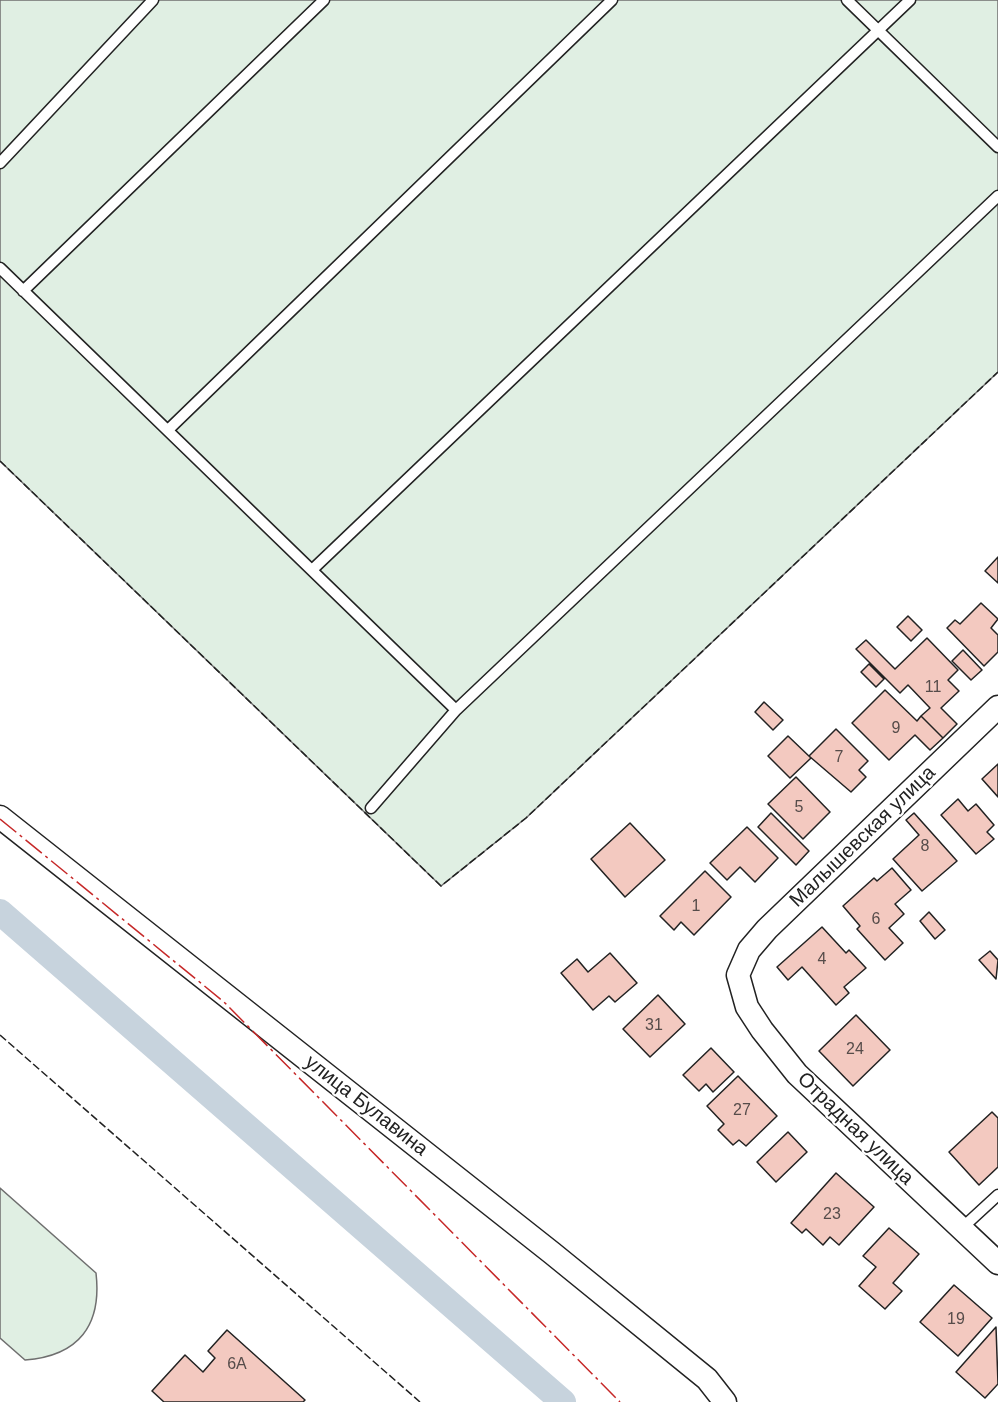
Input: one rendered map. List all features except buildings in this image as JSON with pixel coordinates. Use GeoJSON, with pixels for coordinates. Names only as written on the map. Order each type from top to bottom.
{"type":"FeatureCollection","features":[{"type":"Feature","properties":{"kind":"street","name":"Малышевская улица"},"geometry":{"type":"LineString","coordinates":[[738,975],[749,950],[766,929],[998,707]]}},
{"type":"Feature","properties":{"kind":"street","name":"улица Булавина"},"geometry":{"type":"LineString","coordinates":[[0,818],[561,1260],[707,1379],[725,1402]]}},
{"type":"Feature","properties":{"kind":"street","name":"Отрадная улица"},"geometry":{"type":"LineString","coordinates":[[738,975],[747,1007],[797,1074],[998,1263]]}},
{"type":"Feature","properties":{"kind":"lane"},"geometry":{"type":"LineString","coordinates":[[0,163],[153,0]]}},
{"type":"Feature","properties":{"kind":"lane"},"geometry":{"type":"LineString","coordinates":[[23,291],[324,0]]}},
{"type":"Feature","properties":{"kind":"lane"},"geometry":{"type":"LineString","coordinates":[[168,429],[612,0]]}},
{"type":"Feature","properties":{"kind":"lane"},"geometry":{"type":"LineString","coordinates":[[847,0],[998,147]]}},
{"type":"Feature","properties":{"kind":"lane"},"geometry":{"type":"LineString","coordinates":[[313,569],[910,0]]}},
{"type":"Feature","properties":{"kind":"lane"},"geometry":{"type":"LineString","coordinates":[[371,808],[456,710],[998,196]]}},
{"type":"Feature","properties":{"kind":"lane"},"geometry":{"type":"LineString","coordinates":[[0,268],[456,710]]}},
{"type":"Feature","properties":{"kind":"lane"},"geometry":{"type":"LineString","coordinates":[[961,1229],[998,1195]]}},
{"type":"Feature","properties":{"kind":"green space"},"geometry":{"type":"Polygon","coordinates":[[[0,0],[998,0],[998,372],[526,818],[441,886],[0,461],[0,0]]]}},
{"type":"Feature","properties":{"kind":"green space"},"geometry":{"type":"Polygon","coordinates":[[[0,1188],[96,1273],[95,1308],[83,1334],[60,1352],[44,1357],[25,1360],[0,1338],[0,1188]]]}},
{"type":"Feature","properties":{"kind":"waterway"},"geometry":{"type":"LineString","coordinates":[[0,912],[563,1402]]}},
{"type":"Feature","properties":{"kind":"fence"},"geometry":{"type":"LineString","coordinates":[[0,461],[441,886],[526,818],[998,372]]}},
{"type":"Feature","properties":{"kind":"fence"},"geometry":{"type":"LineString","coordinates":[[0,1035],[420,1402]]}},
{"type":"Feature","properties":{"kind":"power"},"geometry":{"type":"LineString","coordinates":[[0,819],[224,1002],[620,1402]]}}]}
